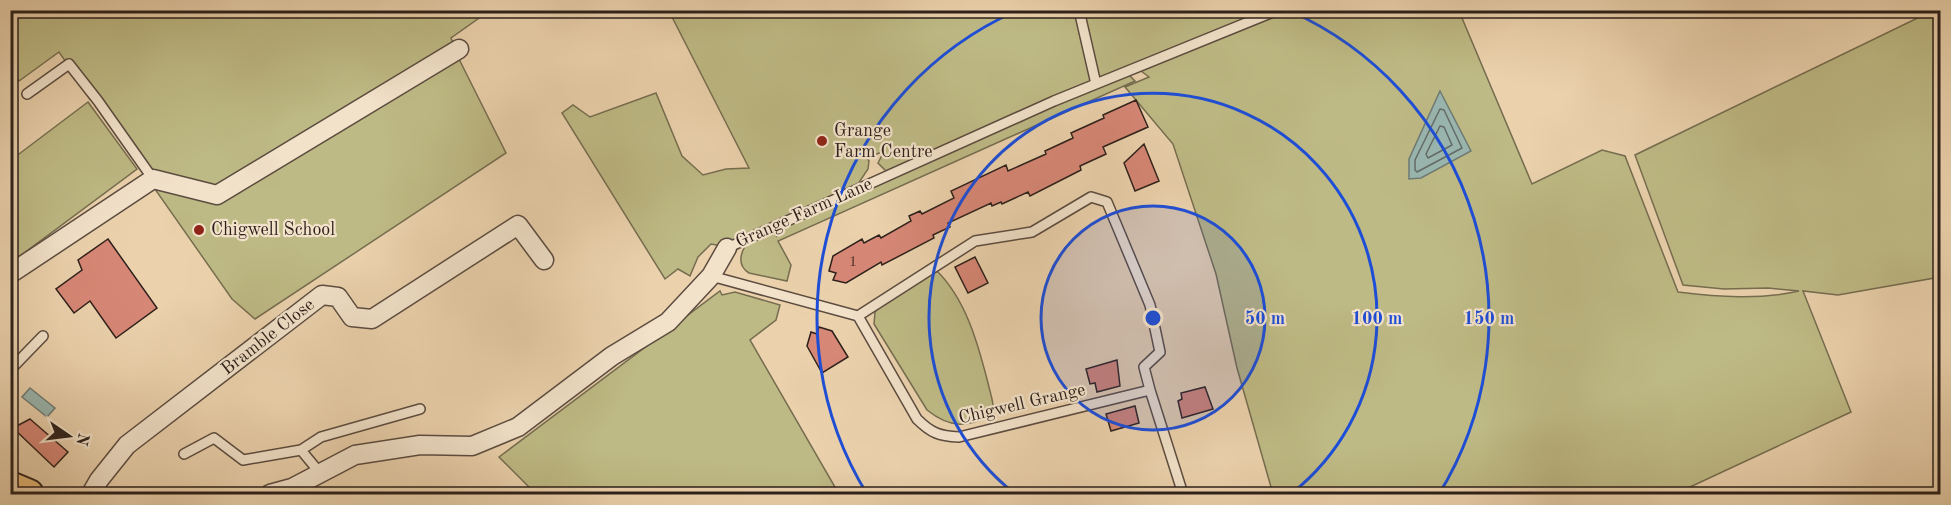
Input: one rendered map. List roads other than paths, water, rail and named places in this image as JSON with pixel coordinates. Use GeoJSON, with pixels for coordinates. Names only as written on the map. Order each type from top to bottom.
{"type":"FeatureCollection","features":[{"type":"Feature","properties":{"kind":"main road"},"geometry":{"type":"LineString","coordinates":[[10,486],[29,495]]}},
{"type":"Feature","properties":{"kind":"street"},"geometry":{"type":"LineString","coordinates":[[13,268],[153,178],[217,195],[459,49]]}},
{"type":"Feature","properties":{"kind":"street","name":"Bramble Close"},"geometry":{"type":"LineString","coordinates":[[91,495],[99,480],[127,445],[322,295],[338,297],[352,318],[372,319],[518,225],[544,260]]}},
{"type":"Feature","properties":{"kind":"street","name":"Grange Farm Lane"},"geometry":{"type":"LineString","coordinates":[[270,495],[292,488],[355,455],[420,445],[472,446],[518,427],[612,356],[668,322],[711,276],[727,248]]}},
{"type":"Feature","properties":{"kind":"lane"},"geometry":{"type":"LineString","coordinates":[[1079,10],[1096,84]]}},
{"type":"Feature","properties":{"kind":"lane","name":"Grange Farm Lane"},"geometry":{"type":"LineString","coordinates":[[727,248],[1054,101],[1278,10]]}},
{"type":"Feature","properties":{"kind":"lane"},"geometry":{"type":"LineString","coordinates":[[27,94],[69,64],[153,178]]}},
{"type":"Feature","properties":{"kind":"lane"},"geometry":{"type":"LineString","coordinates":[[711,276],[858,315],[975,241],[1032,232],[1091,197],[1107,202],[1150,305],[1160,352],[1144,367],[1183,495]]}},
{"type":"Feature","properties":{"kind":"lane","name":"Chigwell Grange"},"geometry":{"type":"LineString","coordinates":[[858,315],[917,419],[930,431],[945,436],[959,437],[1150,390]]}},
{"type":"Feature","properties":{"kind":"lane"},"geometry":{"type":"LineString","coordinates":[[10,370],[44,336]]}},
{"type":"Feature","properties":{"kind":"lane"},"geometry":{"type":"LineString","coordinates":[[184,454],[214,438],[243,460],[301,450],[321,436],[420,409]]}},
{"type":"Feature","properties":{"kind":"lane"},"geometry":{"type":"LineString","coordinates":[[301,450],[320,473]]}},
{"type":"Feature","properties":{"kind":"water"},"geometry":{"type":"Polygon","coordinates":[[[1440,91],[1471,151],[1421,178],[1409,179],[1409,159],[1440,91]]]}},
{"type":"Feature","properties":{"kind":"water"},"geometry":{"type":"Polygon","coordinates":[[[30,388],[55,408],[47,417],[22,397],[30,388]]]}},
{"type":"Feature","properties":{"kind":"place","name":"Grange Farm Centre"},"geometry":{"type":"Point","coordinates":[822,141]}},
{"type":"Feature","properties":{"kind":"place","name":"Chigwell School"},"geometry":{"type":"Point","coordinates":[199,230]}}]}
